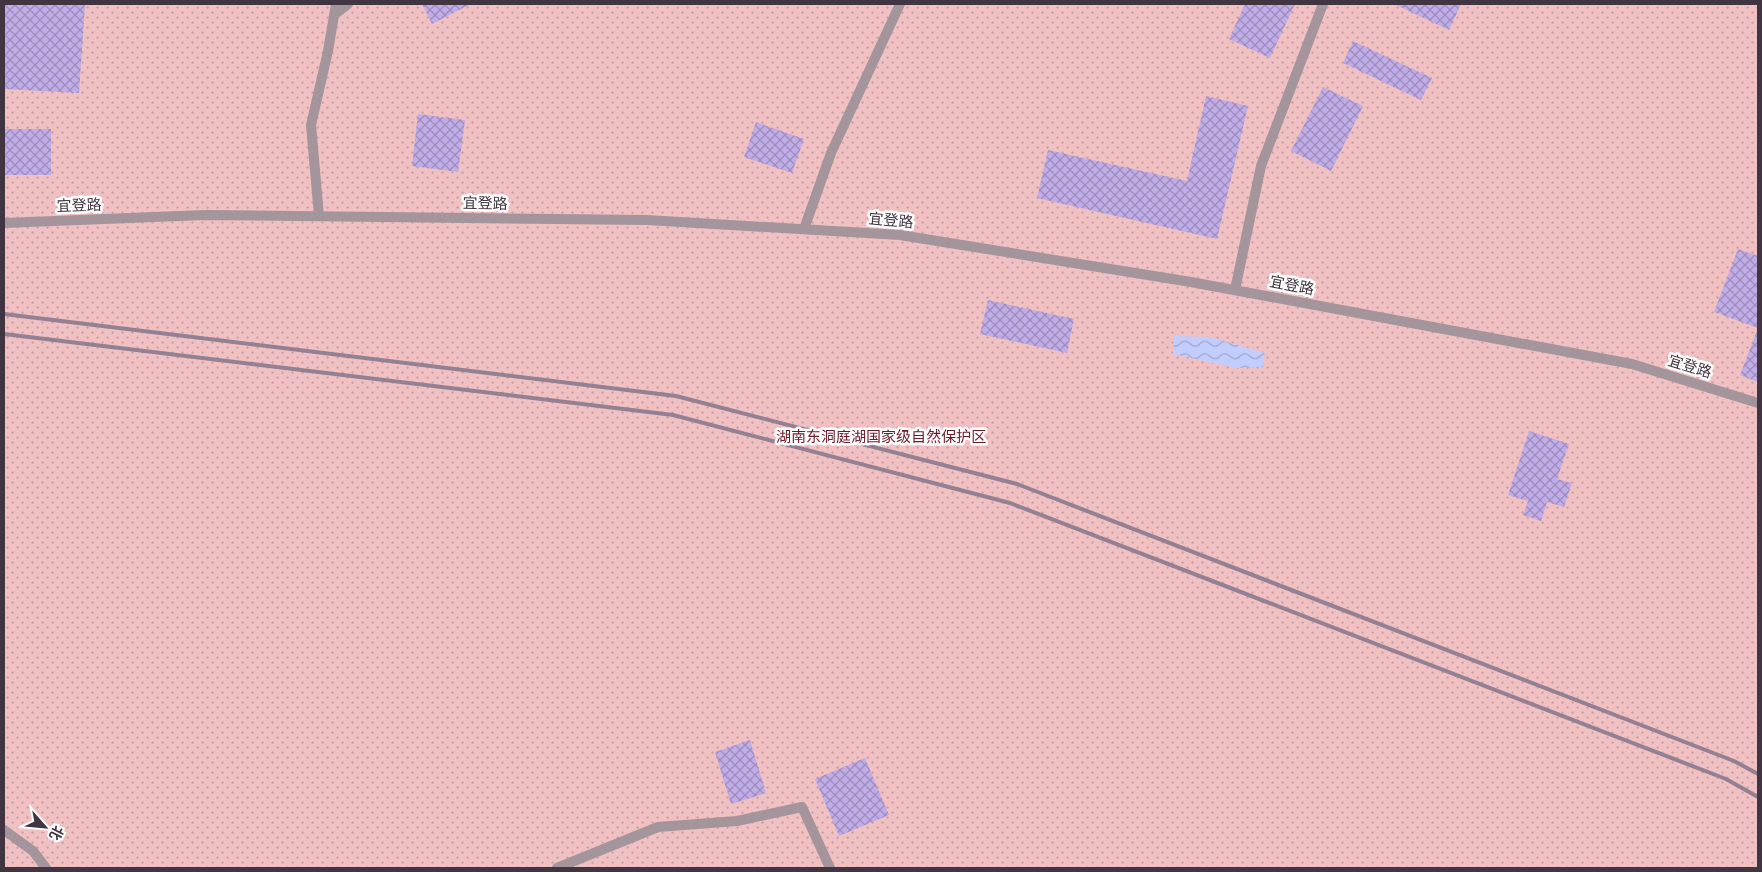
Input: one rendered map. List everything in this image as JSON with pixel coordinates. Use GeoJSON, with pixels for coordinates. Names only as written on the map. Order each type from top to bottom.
{"type":"FeatureCollection","features":[{"type":"Feature","properties":{"kind":"street"},"geometry":{"type":"LineString","coordinates":[[319,216],[311,125],[335,9],[348,4]]}},
{"type":"Feature","properties":{"kind":"street"},"geometry":{"type":"LineString","coordinates":[[804,229],[831,153],[900,4]]}},
{"type":"Feature","properties":{"kind":"street"},"geometry":{"type":"LineString","coordinates":[[1235,290],[1261,166],[1322,4]]}},
{"type":"Feature","properties":{"kind":"street","name":"宜登路"},"geometry":{"type":"LineString","coordinates":[[4,223],[205,215],[648,220],[900,235],[1235,290],[1632,364],[1758,403]]}},
{"type":"Feature","properties":{"kind":"street"},"geometry":{"type":"LineString","coordinates":[[557,868],[658,827],[738,821],[802,807],[830,868]]}},
{"type":"Feature","properties":{"kind":"street"},"geometry":{"type":"LineString","coordinates":[[4,830],[33,851],[46,868]]}},
{"type":"Feature","properties":{"kind":"green space","name":"湖南东洞庭湖国家级自然保护区"},"geometry":{"type":"Polygon","coordinates":[[[4,4],[1758,4],[1758,868],[4,868],[4,4]]]}},
{"type":"Feature","properties":{"kind":"water"},"geometry":{"type":"Polygon","coordinates":[[[1174,336],[1210,337],[1265,353],[1263,367],[1236,368],[1173,354],[1174,336]]]}},
{"type":"Feature","properties":{"kind":"building"},"geometry":{"type":"Polygon","coordinates":[[[4,4],[85,4],[79,93],[4,89],[4,4]]]}},
{"type":"Feature","properties":{"kind":"building"},"geometry":{"type":"Polygon","coordinates":[[[422,4],[468,4],[469,5],[432,24],[422,4]]]}},
{"type":"Feature","properties":{"kind":"building"},"geometry":{"type":"Polygon","coordinates":[[[1245,4],[1295,4],[1270,58],[1229,39],[1245,4]]]}},
{"type":"Feature","properties":{"kind":"building"},"geometry":{"type":"Polygon","coordinates":[[[1394,4],[1461,4],[1449,30],[1394,4]]]}},
{"type":"Feature","properties":{"kind":"building"},"geometry":{"type":"Polygon","coordinates":[[[1353,41],[1432,78],[1421,100],[1343,63],[1353,41]]]}},
{"type":"Feature","properties":{"kind":"building"},"geometry":{"type":"Polygon","coordinates":[[[1323,87],[1363,106],[1331,171],[1291,151],[1323,87]]]}},
{"type":"Feature","properties":{"kind":"building"},"geometry":{"type":"Polygon","coordinates":[[[1206,96],[1248,106],[1217,239],[1037,198],[1048,150],[1187,181],[1206,96]]]}},
{"type":"Feature","properties":{"kind":"building"},"geometry":{"type":"Polygon","coordinates":[[[418,114],[465,120],[458,172],[412,166],[418,114]]]}},
{"type":"Feature","properties":{"kind":"building"},"geometry":{"type":"Polygon","coordinates":[[[756,122],[804,139],[792,173],[744,157],[756,122]]]}},
{"type":"Feature","properties":{"kind":"building"},"geometry":{"type":"Polygon","coordinates":[[[4,129],[51,129],[51,175],[4,175],[4,129]]]}},
{"type":"Feature","properties":{"kind":"building"},"geometry":{"type":"Polygon","coordinates":[[[1738,249],[1758,256],[1758,328],[1714,312],[1738,249]]]}},
{"type":"Feature","properties":{"kind":"building"},"geometry":{"type":"Polygon","coordinates":[[[988,300],[1074,319],[1067,353],[980,334],[988,300]]]}},
{"type":"Feature","properties":{"kind":"building"},"geometry":{"type":"Polygon","coordinates":[[[1758,328],[1758,382],[1740,375],[1758,328]]]}},
{"type":"Feature","properties":{"kind":"building"},"geometry":{"type":"Polygon","coordinates":[[[1529,431],[1569,444],[1557,479],[1572,483],[1564,507],[1547,502],[1541,521],[1523,515],[1528,501],[1508,495],[1529,431]]]}},
{"type":"Feature","properties":{"kind":"building"},"geometry":{"type":"Polygon","coordinates":[[[750,740],[766,793],[731,804],[715,752],[750,740]]]}},
{"type":"Feature","properties":{"kind":"building"},"geometry":{"type":"Polygon","coordinates":[[[865,758],[889,815],[839,836],[815,779],[865,758]]]}},
{"type":"Feature","properties":{"kind":"railway"},"geometry":{"type":"LineString","coordinates":[[4,314],[676,396],[1017,484],[1734,761],[1758,774]]}},
{"type":"Feature","properties":{"kind":"railway"},"geometry":{"type":"LineString","coordinates":[[4,334],[673,415],[1010,503],[1726,779],[1758,797]]}}]}
